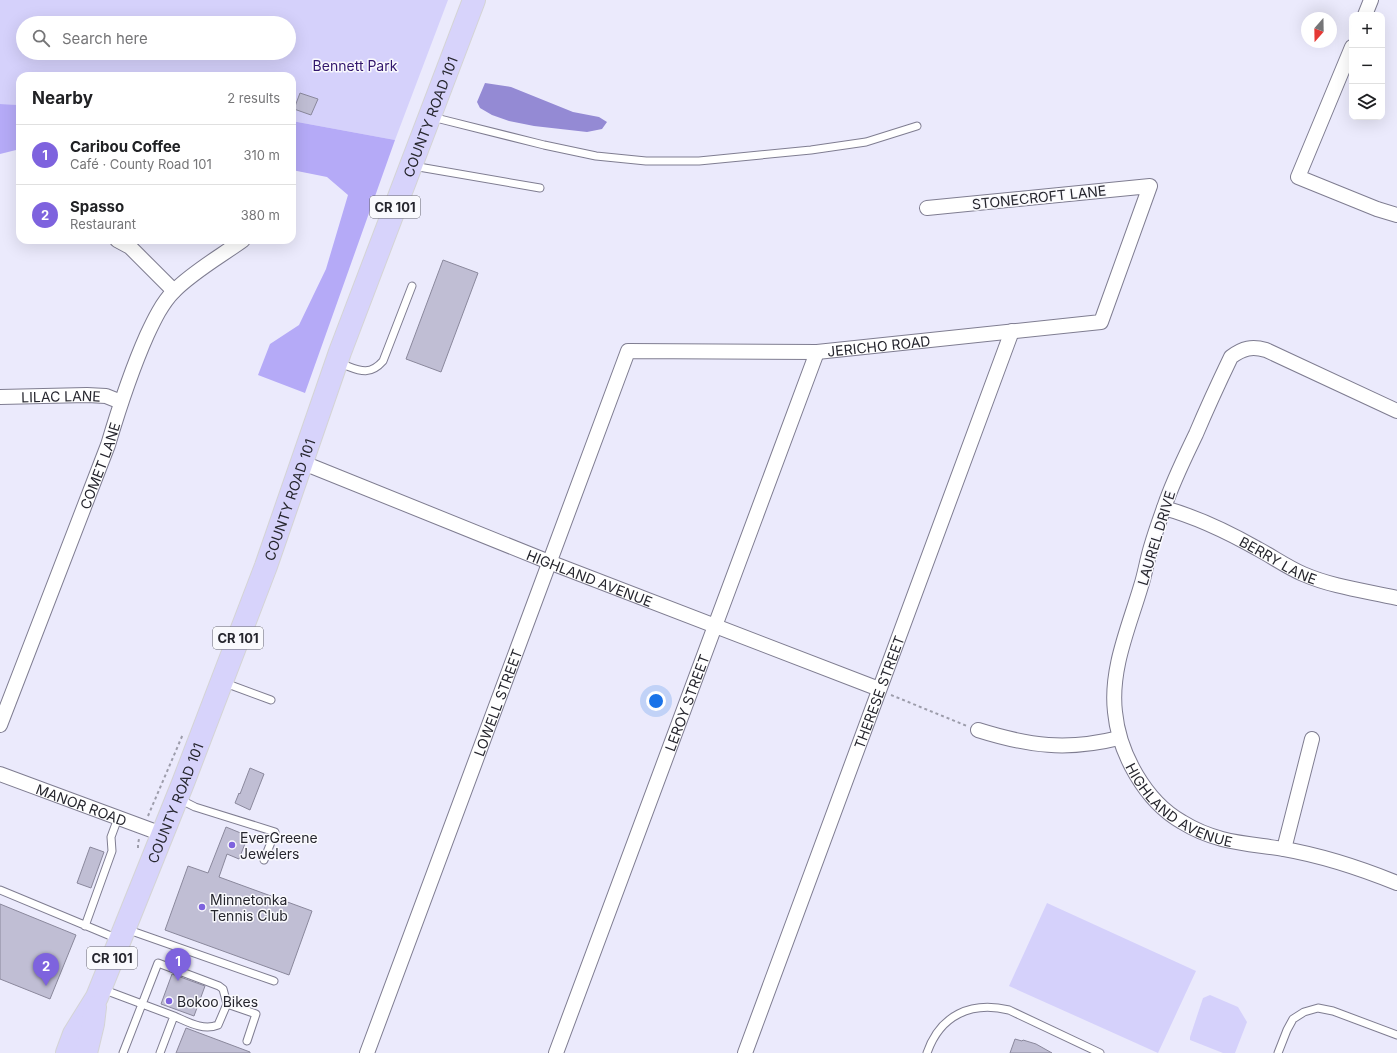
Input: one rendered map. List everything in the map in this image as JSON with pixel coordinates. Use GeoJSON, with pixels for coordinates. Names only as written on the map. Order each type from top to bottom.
{"type":"FeatureCollection","features":[{"type":"Feature","properties":{"kind":"main road","name":"COUNTY ROAD 101"},"geometry":{"type":"LineString","coordinates":[[67,1053],[74,1034],[98,992],[177,798],[222,682],[266,566],[337,362],[474,0]]}},
{"type":"Feature","properties":{"kind":"main road","name":"COUNTY ROAD 101"},"geometry":{"type":"LineString","coordinates":[[86,1053],[93,1024],[98,992]]}},
{"type":"Feature","properties":{"kind":"street"},"geometry":{"type":"LineString","coordinates":[[1366,12],[1371,0]]}},
{"type":"Feature","properties":{"kind":"street"},"geometry":{"type":"LineString","coordinates":[[1352,48],[1298,177],[1397,215]]}},
{"type":"Feature","properties":{"kind":"street","name":"STONECROFT LANE"},"geometry":{"type":"LineString","coordinates":[[927,208],[1150,186],[1110,296]]}},
{"type":"Feature","properties":{"kind":"street"},"geometry":{"type":"LineString","coordinates":[[125,244],[130,247],[174,291]]}},
{"type":"Feature","properties":{"kind":"street","name":"COMET LANE"},"geometry":{"type":"LineString","coordinates":[[0,725],[108,445],[135,362],[153,323],[163,305],[174,291],[193,275],[237,244]]}},
{"type":"Feature","properties":{"kind":"street","name":"JERICHO ROAD"},"geometry":{"type":"LineString","coordinates":[[628,351],[817,352],[1101,322],[1110,296]]}},
{"type":"Feature","properties":{"kind":"street","name":"THERESE STREET"},"geometry":{"type":"LineString","coordinates":[[745,1053],[1012,331]]}},
{"type":"Feature","properties":{"kind":"street","name":"LAUREL DRIVE"},"geometry":{"type":"LineString","coordinates":[[1119,738],[1115,711],[1114,687],[1124,640],[1142,586],[1151,545],[1164,508],[1188,450],[1231,357],[1239,351],[1248,348],[1256,347],[1266,350],[1397,411]]}},
{"type":"Feature","properties":{"kind":"street","name":"LOWELL STREET"},"geometry":{"type":"LineString","coordinates":[[367,1053],[628,351]]}},
{"type":"Feature","properties":{"kind":"street","name":"LEROY STREET"},"geometry":{"type":"LineString","coordinates":[[556,1053],[817,352]]}},
{"type":"Feature","properties":{"kind":"street","name":"LILAC LANE"},"geometry":{"type":"LineString","coordinates":[[0,397],[87,394],[106,396],[121,402]]}},
{"type":"Feature","properties":{"kind":"street","name":"HIGHLAND AVENUE"},"geometry":{"type":"LineString","coordinates":[[301,462],[549,562],[879,689]]}},
{"type":"Feature","properties":{"kind":"street","name":"BERRY LANE"},"geometry":{"type":"LineString","coordinates":[[1164,508],[1181,513],[1221,530],[1282,564],[1324,582],[1397,598]]}},
{"type":"Feature","properties":{"kind":"street"},"geometry":{"type":"LineString","coordinates":[[978,730],[1023,742],[1050,746],[1100,743],[1119,738]]}},
{"type":"Feature","properties":{"kind":"street","name":"HIGHLAND AVENUE"},"geometry":{"type":"LineString","coordinates":[[1119,738],[1128,760],[1142,784],[1159,804],[1180,821],[1203,834],[1227,841],[1284,849],[1332,859],[1367,871],[1397,884]]}},
{"type":"Feature","properties":{"kind":"street"},"geometry":{"type":"LineString","coordinates":[[1284,849],[1312,739]]}},
{"type":"Feature","properties":{"kind":"street","name":"MANOR ROAD"},"geometry":{"type":"LineString","coordinates":[[0,774],[162,834]]}},
{"type":"Feature","properties":{"kind":"lane"},"geometry":{"type":"LineString","coordinates":[[429,116],[566,150],[596,156],[646,161],[699,161],[825,148],[866,142],[917,126]]}},
{"type":"Feature","properties":{"kind":"lane"},"geometry":{"type":"LineString","coordinates":[[410,166],[540,188]]}},
{"type":"Feature","properties":{"kind":"lane"},"geometry":{"type":"LineString","coordinates":[[337,362],[366,372],[376,368],[382,361],[412,286]]}},
{"type":"Feature","properties":{"kind":"lane"},"geometry":{"type":"LineString","coordinates":[[222,682],[271,700]]}},
{"type":"Feature","properties":{"kind":"lane"},"geometry":{"type":"LineString","coordinates":[[177,798],[195,807],[275,832],[264,860]]}},
{"type":"Feature","properties":{"kind":"lane"},"geometry":{"type":"LineString","coordinates":[[85,926],[112,851],[111,837],[118,818]]}},
{"type":"Feature","properties":{"kind":"lane"},"geometry":{"type":"LineString","coordinates":[[0,890],[85,926],[122,934],[274,981]]}},
{"type":"Feature","properties":{"kind":"lane"},"geometry":{"type":"LineString","coordinates":[[98,992],[142,1004],[196,1026],[212,1028],[218,1025],[227,1004],[223,989],[219,986],[158,963],[142,1004],[123,1053]]}},
{"type":"Feature","properties":{"kind":"lane"},"geometry":{"type":"LineString","coordinates":[[227,1004],[256,1014],[247,1041]]}},
{"type":"Feature","properties":{"kind":"lane"},"geometry":{"type":"LineString","coordinates":[[927,1053],[934,1037],[950,1018],[966,1011],[983,1007],[999,1007],[1009,1010],[1100,1053]]}},
{"type":"Feature","properties":{"kind":"lane"},"geometry":{"type":"LineString","coordinates":[[1278,1053],[1293,1019],[1304,1012],[1318,1008],[1333,1010],[1397,1035]]}},
{"type":"Feature","properties":{"kind":"lane"},"geometry":{"type":"LineString","coordinates":[[160,1053],[174,1016]]}},
{"type":"Feature","properties":{"kind":"path"},"geometry":{"type":"LineString","coordinates":[[879,689],[897,698],[978,730]]}},
{"type":"Feature","properties":{"kind":"green space","name":"Bennett Park"},"geometry":{"type":"Polygon","coordinates":[[[0,0],[448,0],[395,140],[296,122],[296,72],[16,72],[16,105],[0,104],[0,0]]]}},
{"type":"Feature","properties":{"kind":"green space"},"geometry":{"type":"Polygon","coordinates":[[[1047,903],[1196,971],[1158,1053],[1009,986],[1047,903]]]}},
{"type":"Feature","properties":{"kind":"green space"},"geometry":{"type":"Polygon","coordinates":[[[1210,995],[1238,1007],[1247,1022],[1235,1053],[1223,1053],[1190,1040],[1203,998],[1210,995]]]}},
{"type":"Feature","properties":{"kind":"shaded area"},"geometry":{"type":"Polygon","coordinates":[[[485,83],[511,87],[573,112],[599,117],[607,122],[602,129],[587,132],[534,126],[509,121],[492,115],[480,108],[477,102],[485,83]]]}},
{"type":"Feature","properties":{"kind":"shaded area"},"geometry":{"type":"Polygon","coordinates":[[[0,104],[16,105],[16,150],[0,154],[0,104]]]}},
{"type":"Feature","properties":{"kind":"shaded area"},"geometry":{"type":"Polygon","coordinates":[[[296,122],[395,140],[305,393],[258,375],[270,344],[299,325],[326,269],[348,195],[327,177],[296,171],[296,122]]]}},
{"type":"Feature","properties":{"kind":"building"},"geometry":{"type":"Polygon","coordinates":[[[300,93],[318,99],[311,115],[296,110],[296,104],[300,93]]]}},
{"type":"Feature","properties":{"kind":"building"},"geometry":{"type":"Polygon","coordinates":[[[443,260],[478,273],[441,372],[406,359],[443,260]]]}},
{"type":"Feature","properties":{"kind":"building"},"geometry":{"type":"Polygon","coordinates":[[[250,768],[264,774],[250,810],[235,803],[250,768]]]}},
{"type":"Feature","properties":{"kind":"building"},"geometry":{"type":"Polygon","coordinates":[[[226,827],[248,836],[239,859],[227,854],[219,877],[312,911],[289,975],[165,930],[188,866],[208,873],[226,827]]]}},
{"type":"Feature","properties":{"kind":"building"},"geometry":{"type":"Polygon","coordinates":[[[90,847],[104,852],[91,888],[77,883],[90,847]]]}},
{"type":"Feature","properties":{"kind":"building"},"geometry":{"type":"Polygon","coordinates":[[[0,904],[76,935],[50,999],[0,979],[0,904]]]}},
{"type":"Feature","properties":{"kind":"building"},"geometry":{"type":"Polygon","coordinates":[[[172,974],[205,986],[194,1016],[161,1004],[172,974]]]}},
{"type":"Feature","properties":{"kind":"building"},"geometry":{"type":"Polygon","coordinates":[[[186,1028],[250,1052],[250,1053],[176,1053],[186,1028]]]}},
{"type":"Feature","properties":{"kind":"building"},"geometry":{"type":"Polygon","coordinates":[[[1015,1039],[1036,1044],[1052,1053],[1010,1053],[1015,1039]]]}},
{"type":"Feature","properties":{"kind":"place","name":"EverGreene Jewelers"},"geometry":{"type":"Point","coordinates":[232,845]}},
{"type":"Feature","properties":{"kind":"place","name":"Minnetonka Tennis Club"},"geometry":{"type":"Point","coordinates":[202,907]}},
{"type":"Feature","properties":{"kind":"place","name":"Caribou Coffee"},"geometry":{"type":"Point","coordinates":[178,981]}},
{"type":"Feature","properties":{"kind":"place","name":"Spasso"},"geometry":{"type":"Point","coordinates":[46,986]}},
{"type":"Feature","properties":{"kind":"place","name":"Bokoo Bikes"},"geometry":{"type":"Point","coordinates":[169,1001]}}]}
